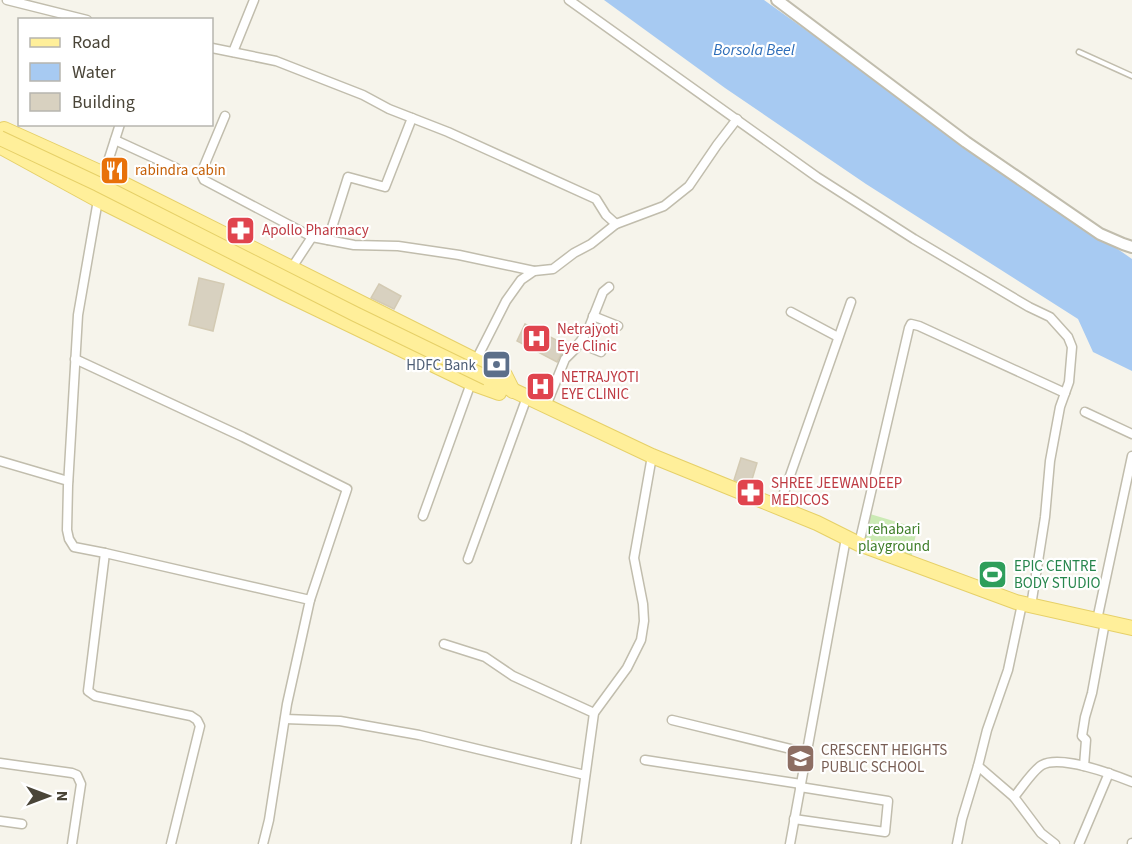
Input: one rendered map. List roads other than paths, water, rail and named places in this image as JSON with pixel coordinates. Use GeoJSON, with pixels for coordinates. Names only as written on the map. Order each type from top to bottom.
{"type":"FeatureCollection","features":[{"type":"Feature","properties":{"kind":"main road"},"geometry":{"type":"LineString","coordinates":[[1,137],[104,174],[475,362],[505,375],[513,391]]}},
{"type":"Feature","properties":{"kind":"main road"},"geometry":{"type":"LineString","coordinates":[[1,137],[98,200],[284,293],[471,383],[502,393],[513,391]]}},
{"type":"Feature","properties":{"kind":"main road"},"geometry":{"type":"LineString","coordinates":[[1,137],[354,314],[652,456],[817,523],[853,542],[1027,605],[1132,628]]}},
{"type":"Feature","properties":{"kind":"street"},"geometry":{"type":"LineString","coordinates":[[8,0],[79,18]]}},
{"type":"Feature","properties":{"kind":"street"},"geometry":{"type":"LineString","coordinates":[[233,52],[254,0]]}},
{"type":"Feature","properties":{"kind":"street"},"geometry":{"type":"LineString","coordinates":[[569,0],[817,177],[914,239],[1050,317],[1068,337],[1072,347],[1069,382],[1060,407],[1050,461],[1045,518],[1027,605],[987,730],[957,844]]}},
{"type":"Feature","properties":{"kind":"street"},"geometry":{"type":"LineString","coordinates":[[777,0],[966,142],[1100,234],[1132,247]]}},
{"type":"Feature","properties":{"kind":"street"},"geometry":{"type":"LineString","coordinates":[[213,48],[276,61],[448,132],[596,199],[606,215],[616,224]]}},
{"type":"Feature","properties":{"kind":"street"},"geometry":{"type":"LineString","coordinates":[[225,116],[202,171],[204,180],[312,237],[354,245],[398,246],[459,255],[534,271],[553,269],[616,224],[664,206],[689,186],[737,119]]}},
{"type":"Feature","properties":{"kind":"street"},"geometry":{"type":"LineString","coordinates":[[328,240],[348,177],[385,187],[412,118]]}},
{"type":"Feature","properties":{"kind":"street"},"geometry":{"type":"LineString","coordinates":[[104,174],[120,126]]}},
{"type":"Feature","properties":{"kind":"street"},"geometry":{"type":"LineString","coordinates":[[116,140],[176,168]]}},
{"type":"Feature","properties":{"kind":"street"},"geometry":{"type":"LineString","coordinates":[[98,200],[78,315],[68,481],[67,530],[69,539],[74,547],[310,600]]}},
{"type":"Feature","properties":{"kind":"street"},"geometry":{"type":"LineString","coordinates":[[291,269],[312,237]]}},
{"type":"Feature","properties":{"kind":"street"},"geometry":{"type":"LineString","coordinates":[[475,362],[506,301],[521,280],[534,271]]}},
{"type":"Feature","properties":{"kind":"street"},"geometry":{"type":"LineString","coordinates":[[546,406],[565,359],[588,330],[603,292],[609,287]]}},
{"type":"Feature","properties":{"kind":"street"},"geometry":{"type":"LineString","coordinates":[[779,507],[850,302]]}},
{"type":"Feature","properties":{"kind":"street"},"geometry":{"type":"LineString","coordinates":[[791,312],[838,337]]}},
{"type":"Feature","properties":{"kind":"street"},"geometry":{"type":"LineString","coordinates":[[593,316],[618,326]]}},
{"type":"Feature","properties":{"kind":"street"},"geometry":{"type":"LineString","coordinates":[[790,844],[807,753],[853,542],[911,324],[1065,393]]}},
{"type":"Feature","properties":{"kind":"street"},"geometry":{"type":"LineString","coordinates":[[579,343],[601,352]]}},
{"type":"Feature","properties":{"kind":"street"},"geometry":{"type":"LineString","coordinates":[[75,359],[243,437],[347,489],[310,600],[285,719],[263,844]]}},
{"type":"Feature","properties":{"kind":"street"},"geometry":{"type":"LineString","coordinates":[[423,516],[471,383]]}},
{"type":"Feature","properties":{"kind":"street"},"geometry":{"type":"LineString","coordinates":[[468,560],[527,397]]}},
{"type":"Feature","properties":{"kind":"street"},"geometry":{"type":"LineString","coordinates":[[1085,412],[1132,434]]}},
{"type":"Feature","properties":{"kind":"street"},"geometry":{"type":"LineString","coordinates":[[576,844],[594,713],[627,668],[641,640],[644,621],[643,604],[634,558],[652,456]]}},
{"type":"Feature","properties":{"kind":"street"},"geometry":{"type":"LineString","coordinates":[[1084,766],[1086,740],[1082,736],[1084,717],[1092,693],[1101,621],[1129,482],[1132,456]]}},
{"type":"Feature","properties":{"kind":"street"},"geometry":{"type":"LineString","coordinates":[[0,461],[68,481]]}},
{"type":"Feature","properties":{"kind":"street"},"geometry":{"type":"LineString","coordinates":[[105,553],[88,691],[94,696],[191,716],[200,726],[171,844]]}},
{"type":"Feature","properties":{"kind":"street"},"geometry":{"type":"LineString","coordinates":[[444,644],[485,657],[520,680],[594,713]]}},
{"type":"Feature","properties":{"kind":"street"},"geometry":{"type":"LineString","coordinates":[[285,719],[340,721],[418,735],[585,775]]}},
{"type":"Feature","properties":{"kind":"street"},"geometry":{"type":"LineString","coordinates":[[672,720],[807,753]]}},
{"type":"Feature","properties":{"kind":"street"},"geometry":{"type":"LineString","coordinates":[[645,760],[888,801],[885,832],[795,819]]}},
{"type":"Feature","properties":{"kind":"street"},"geometry":{"type":"LineString","coordinates":[[1014,797],[1039,766],[1050,762],[1084,766],[1132,782]]}},
{"type":"Feature","properties":{"kind":"street"},"geometry":{"type":"LineString","coordinates":[[0,763],[77,775],[81,784],[72,844]]}},
{"type":"Feature","properties":{"kind":"street"},"geometry":{"type":"LineString","coordinates":[[978,766],[1014,797],[1041,833],[1055,844]]}},
{"type":"Feature","properties":{"kind":"street"},"geometry":{"type":"LineString","coordinates":[[1079,844],[1109,773]]}},
{"type":"Feature","properties":{"kind":"street"},"geometry":{"type":"LineString","coordinates":[[0,821],[22,824]]}},
{"type":"Feature","properties":{"kind":"lane"},"geometry":{"type":"LineString","coordinates":[[1079,52],[1132,76]]}},
{"type":"Feature","properties":{"kind":"water","name":"Borsola Beel"},"geometry":{"type":"Polygon","coordinates":[[[604,0],[764,0],[1132,259],[1132,371],[1093,352],[1078,319],[866,184],[725,88],[604,0]]]}},
{"type":"Feature","properties":{"kind":"place","name":"rabindra cabin"},"geometry":{"type":"Point","coordinates":[114,170]}},
{"type":"Feature","properties":{"kind":"place","name":"Apollo Pharmacy"},"geometry":{"type":"Point","coordinates":[241,230]}},
{"type":"Feature","properties":{"kind":"place","name":"Netrajyoti Eye Clinic"},"geometry":{"type":"Point","coordinates":[536,338]}},
{"type":"Feature","properties":{"kind":"place","name":"HDFC Bank"},"geometry":{"type":"Point","coordinates":[497,365]}},
{"type":"Feature","properties":{"kind":"place","name":"NETRAJYOTI EYE CLINIC"},"geometry":{"type":"Point","coordinates":[540,386]}},
{"type":"Feature","properties":{"kind":"place","name":"SHREE JEEWANDEEP MEDICOS"},"geometry":{"type":"Point","coordinates":[750,492]}},
{"type":"Feature","properties":{"kind":"place","name":"EPIC CENTRE BODY STUDIO"},"geometry":{"type":"Point","coordinates":[993,575]}},
{"type":"Feature","properties":{"kind":"place","name":"CRESCENT HEIGHTS PUBLIC SCHOOL"},"geometry":{"type":"Point","coordinates":[800,759]}},
{"type":"Feature","properties":{"kind":"park label","name":"rehabari playground"},"geometry":{"type":"Point","coordinates":[894,538]}}]}
